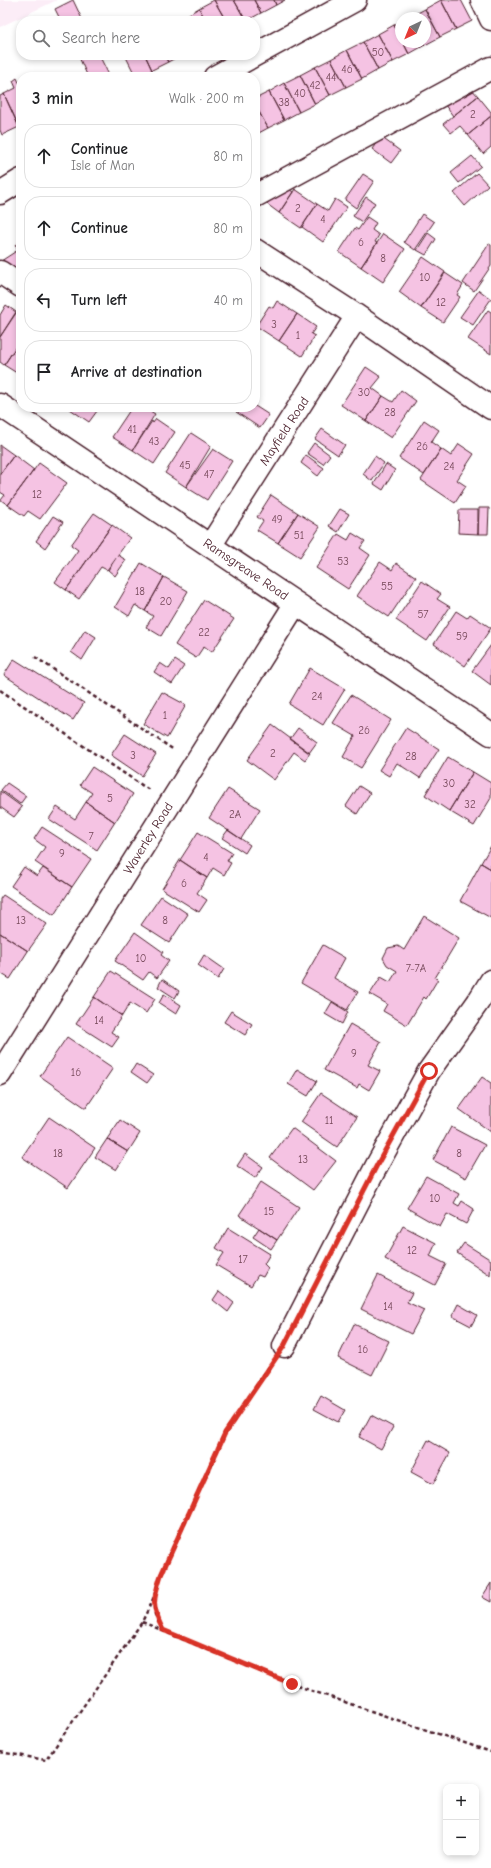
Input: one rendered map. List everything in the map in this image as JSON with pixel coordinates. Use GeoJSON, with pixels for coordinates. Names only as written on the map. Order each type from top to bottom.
{"type":"FeatureCollection","features":[{"type":"Feature","properties":{"kind":"street"},"geometry":{"type":"LineString","coordinates":[[260,52],[355,0]]}},
{"type":"Feature","properties":{"kind":"street"},"geometry":{"type":"LineString","coordinates":[[482,0],[491,19]]}},
{"type":"Feature","properties":{"kind":"street"},"geometry":{"type":"LineString","coordinates":[[224,72],[246,60]]}},
{"type":"Feature","properties":{"kind":"street"},"geometry":{"type":"LineString","coordinates":[[260,193],[491,68]]}},
{"type":"Feature","properties":{"kind":"street"},"geometry":{"type":"LineString","coordinates":[[0,193],[16,183]]}},
{"type":"Feature","properties":{"kind":"street"},"geometry":{"type":"LineString","coordinates":[[260,253],[357,316],[491,408]]}},
{"type":"Feature","properties":{"kind":"street"},"geometry":{"type":"LineString","coordinates":[[0,272],[16,283]]}},
{"type":"Feature","properties":{"kind":"street","name":"Mayfield Road"},"geometry":{"type":"LineString","coordinates":[[210,546],[357,316]]}},
{"type":"Feature","properties":{"kind":"street","name":"Ramsgreave Road"},"geometry":{"type":"LineString","coordinates":[[0,405],[491,734]]}},
{"type":"Feature","properties":{"kind":"street","name":"Waverley Road"},"geometry":{"type":"LineString","coordinates":[[0,1074],[296,603]]}},
{"type":"Feature","properties":{"kind":"street"},"geometry":{"type":"LineString","coordinates":[[284,1346],[377,1165],[429,1071],[478,1002],[491,981]]}},
{"type":"Feature","properties":{"kind":"path"},"geometry":{"type":"LineString","coordinates":[[34,657],[194,764]]}},
{"type":"Feature","properties":{"kind":"path"},"geometry":{"type":"LineString","coordinates":[[0,690],[169,804]]}},
{"type":"Feature","properties":{"kind":"path"},"geometry":{"type":"LineString","coordinates":[[0,1752],[46,1760],[142,1622],[154,1598],[161,1575],[225,1433],[284,1346]]}},
{"type":"Feature","properties":{"kind":"path"},"geometry":{"type":"LineString","coordinates":[[154,1598],[155,1614],[163,1630]]}},
{"type":"Feature","properties":{"kind":"path"},"geometry":{"type":"LineString","coordinates":[[142,1622],[292,1684],[491,1752]]}},
{"type":"Feature","properties":{"kind":"shaded area"},"geometry":{"type":"Polygon","coordinates":[[[0,0],[57,0],[23,16],[16,16],[16,19],[0,27],[0,0]]]}},
{"type":"Feature","properties":{"kind":"building"},"geometry":{"type":"Polygon","coordinates":[[[73,0],[81,16],[58,16],[55,9],[73,0]]]}},
{"type":"Feature","properties":{"kind":"building"},"geometry":{"type":"Polygon","coordinates":[[[214,0],[234,0],[243,16],[223,16],[214,0]]]}},
{"type":"Feature","properties":{"kind":"building"},"geometry":{"type":"Polygon","coordinates":[[[214,0],[223,16],[203,16],[199,8],[214,0]]]}},
{"type":"Feature","properties":{"kind":"building"},"geometry":{"type":"Polygon","coordinates":[[[234,0],[254,0],[261,13],[255,16],[243,16],[234,0]]]}},
{"type":"Feature","properties":{"kind":"building"},"geometry":{"type":"Polygon","coordinates":[[[254,0],[274,0],[276,5],[261,13],[254,0]]]}},
{"type":"Feature","properties":{"kind":"building"},"geometry":{"type":"Polygon","coordinates":[[[274,0],[285,0],[276,5],[274,0]]]}},
{"type":"Feature","properties":{"kind":"building"},"geometry":{"type":"Polygon","coordinates":[[[441,0],[461,0],[472,21],[456,29],[441,0]]]}},
{"type":"Feature","properties":{"kind":"building"},"geometry":{"type":"Polygon","coordinates":[[[441,0],[456,29],[440,37],[431,20],[431,12],[427,12],[425,9],[441,0]]]}},
{"type":"Feature","properties":{"kind":"building"},"geometry":{"type":"Polygon","coordinates":[[[199,8],[203,16],[186,16],[199,8]]]}},
{"type":"Feature","properties":{"kind":"building"},"geometry":{"type":"Polygon","coordinates":[[[425,9],[427,12],[419,12],[425,9]]]}},
{"type":"Feature","properties":{"kind":"building"},"geometry":{"type":"Polygon","coordinates":[[[431,20],[440,37],[431,42],[431,20]]]}},
{"type":"Feature","properties":{"kind":"building"},"geometry":{"type":"Polygon","coordinates":[[[394,25],[395,48],[406,48],[409,54],[393,62],[378,34],[394,25]]]}},
{"type":"Feature","properties":{"kind":"building"},"geometry":{"type":"Polygon","coordinates":[[[378,34],[393,62],[378,70],[363,42],[378,34]]]}},
{"type":"Feature","properties":{"kind":"building"},"geometry":{"type":"Polygon","coordinates":[[[363,42],[378,70],[362,79],[347,50],[363,42]]]}},
{"type":"Feature","properties":{"kind":"building"},"geometry":{"type":"Polygon","coordinates":[[[406,48],[420,48],[409,54],[406,48]]]}},
{"type":"Feature","properties":{"kind":"building"},"geometry":{"type":"Polygon","coordinates":[[[347,50],[362,79],[346,87],[331,59],[347,50]]]}},
{"type":"Feature","properties":{"kind":"building"},"geometry":{"type":"Polygon","coordinates":[[[331,59],[346,87],[330,95],[315,67],[331,59]]]}},
{"type":"Feature","properties":{"kind":"building"},"geometry":{"type":"Polygon","coordinates":[[[80,60],[102,60],[108,72],[86,72],[80,60]]]}},
{"type":"Feature","properties":{"kind":"building"},"geometry":{"type":"Polygon","coordinates":[[[128,60],[147,60],[152,70],[149,72],[134,72],[128,60]]]}},
{"type":"Feature","properties":{"kind":"building"},"geometry":{"type":"Polygon","coordinates":[[[147,60],[167,60],[168,62],[152,70],[147,60]]]}},
{"type":"Feature","properties":{"kind":"building"},"geometry":{"type":"Polygon","coordinates":[[[315,67],[330,95],[315,104],[300,75],[315,67]]]}},
{"type":"Feature","properties":{"kind":"building"},"geometry":{"type":"Polygon","coordinates":[[[300,75],[315,104],[299,112],[284,83],[300,75]]]}},
{"type":"Feature","properties":{"kind":"building"},"geometry":{"type":"Polygon","coordinates":[[[16,79],[16,88],[13,81],[16,79]]]}},
{"type":"Feature","properties":{"kind":"building"},"geometry":{"type":"Polygon","coordinates":[[[284,83],[299,112],[284,120],[269,92],[284,83]]]}},
{"type":"Feature","properties":{"kind":"building"},"geometry":{"type":"Polygon","coordinates":[[[470,87],[478,96],[453,116],[442,101],[470,87]]]}},
{"type":"Feature","properties":{"kind":"building"},"geometry":{"type":"Polygon","coordinates":[[[16,88],[16,120],[4,94],[16,88]]]}},
{"type":"Feature","properties":{"kind":"building"},"geometry":{"type":"Polygon","coordinates":[[[269,92],[284,120],[268,128],[260,114],[260,96],[269,92]]]}},
{"type":"Feature","properties":{"kind":"building"},"geometry":{"type":"Polygon","coordinates":[[[4,94],[16,120],[16,128],[2,135],[0,130],[0,96],[4,94]]]}},
{"type":"Feature","properties":{"kind":"building"},"geometry":{"type":"Polygon","coordinates":[[[478,96],[491,112],[491,116],[468,135],[460,126],[451,133],[443,124],[478,96]]]}},
{"type":"Feature","properties":{"kind":"building"},"geometry":{"type":"Polygon","coordinates":[[[260,114],[268,128],[260,132],[260,114]]]}},
{"type":"Feature","properties":{"kind":"building"},"geometry":{"type":"Polygon","coordinates":[[[491,116],[491,147],[483,154],[468,135],[491,116]]]}},
{"type":"Feature","properties":{"kind":"building"},"geometry":{"type":"Polygon","coordinates":[[[381,137],[400,151],[391,163],[372,149],[381,137]]]}},
{"type":"Feature","properties":{"kind":"building"},"geometry":{"type":"Polygon","coordinates":[[[472,156],[481,166],[459,183],[451,173],[472,156]]]}},
{"type":"Feature","properties":{"kind":"building"},"geometry":{"type":"Polygon","coordinates":[[[477,173],[488,185],[465,206],[454,193],[477,173]]]}},
{"type":"Feature","properties":{"kind":"building"},"geometry":{"type":"Polygon","coordinates":[[[363,174],[374,181],[356,208],[345,200],[363,174]]]}},
{"type":"Feature","properties":{"kind":"building"},"geometry":{"type":"Polygon","coordinates":[[[286,187],[293,192],[279,213],[267,204],[276,192],[286,187]]]}},
{"type":"Feature","properties":{"kind":"building"},"geometry":{"type":"Polygon","coordinates":[[[295,189],[317,204],[301,228],[279,213],[295,189]]]}},
{"type":"Feature","properties":{"kind":"building"},"geometry":{"type":"Polygon","coordinates":[[[366,197],[375,203],[362,222],[353,216],[366,197]]]}},
{"type":"Feature","properties":{"kind":"building"},"geometry":{"type":"Polygon","coordinates":[[[335,199],[347,207],[323,242],[302,227],[317,204],[328,211],[335,199]]]}},
{"type":"Feature","properties":{"kind":"building"},"geometry":{"type":"Polygon","coordinates":[[[422,214],[434,222],[415,250],[404,242],[422,214]]]}},
{"type":"Feature","properties":{"kind":"building"},"geometry":{"type":"Polygon","coordinates":[[[367,217],[376,223],[372,230],[379,235],[375,242],[377,243],[361,267],[339,252],[355,228],[358,230],[367,217]]]}},
{"type":"Feature","properties":{"kind":"building"},"geometry":{"type":"Polygon","coordinates":[[[428,233],[436,239],[426,255],[417,250],[428,233]]]}},
{"type":"Feature","properties":{"kind":"building"},"geometry":{"type":"Polygon","coordinates":[[[383,234],[405,249],[383,282],[361,267],[383,234]]]}},
{"type":"Feature","properties":{"kind":"building"},"geometry":{"type":"Polygon","coordinates":[[[489,244],[491,245],[491,266],[474,291],[463,283],[489,244]]]}},
{"type":"Feature","properties":{"kind":"building"},"geometry":{"type":"Polygon","coordinates":[[[16,251],[16,270],[1,261],[16,251]]]}},
{"type":"Feature","properties":{"kind":"building"},"geometry":{"type":"Polygon","coordinates":[[[423,257],[445,272],[421,308],[399,292],[423,257]]]}},
{"type":"Feature","properties":{"kind":"building"},"geometry":{"type":"Polygon","coordinates":[[[445,273],[463,285],[457,295],[460,297],[443,322],[421,308],[445,273]]]}},
{"type":"Feature","properties":{"kind":"building"},"geometry":{"type":"Polygon","coordinates":[[[479,290],[491,299],[473,325],[460,317],[479,290]]]}},
{"type":"Feature","properties":{"kind":"building"},"geometry":{"type":"Polygon","coordinates":[[[277,301],[297,314],[279,341],[260,329],[260,320],[269,306],[273,308],[277,301]]]}},
{"type":"Feature","properties":{"kind":"building"},"geometry":{"type":"Polygon","coordinates":[[[6,305],[16,312],[0,337],[0,315],[6,305]]]}},
{"type":"Feature","properties":{"kind":"building"},"geometry":{"type":"Polygon","coordinates":[[[488,310],[491,312],[491,354],[468,339],[488,310]]]}},
{"type":"Feature","properties":{"kind":"building"},"geometry":{"type":"Polygon","coordinates":[[[16,313],[16,347],[4,365],[0,362],[0,337],[16,313]]]}},
{"type":"Feature","properties":{"kind":"building"},"geometry":{"type":"Polygon","coordinates":[[[297,314],[316,327],[311,334],[315,336],[302,356],[279,341],[297,314]]]}},
{"type":"Feature","properties":{"kind":"building"},"geometry":{"type":"Polygon","coordinates":[[[16,347],[16,372],[4,365],[16,347]]]}},
{"type":"Feature","properties":{"kind":"building"},"geometry":{"type":"Polygon","coordinates":[[[366,367],[381,377],[372,388],[383,396],[366,421],[341,405],[366,367]]]}},
{"type":"Feature","properties":{"kind":"building"},"geometry":{"type":"Polygon","coordinates":[[[401,390],[416,401],[391,438],[366,421],[383,396],[393,402],[401,390]]]}},
{"type":"Feature","properties":{"kind":"building"},"geometry":{"type":"Polygon","coordinates":[[[260,409],[269,415],[260,428],[236,412],[260,412],[260,409]]]}},
{"type":"Feature","properties":{"kind":"building"},"geometry":{"type":"Polygon","coordinates":[[[74,412],[96,412],[89,422],[74,412]]]}},
{"type":"Feature","properties":{"kind":"building"},"geometry":{"type":"Polygon","coordinates":[[[129,412],[152,412],[155,414],[133,450],[112,437],[129,412]]]}},
{"type":"Feature","properties":{"kind":"building"},"geometry":{"type":"Polygon","coordinates":[[[156,419],[175,432],[154,464],[133,450],[152,421],[153,423],[156,419]]]}},
{"type":"Feature","properties":{"kind":"building"},"geometry":{"type":"Polygon","coordinates":[[[424,420],[439,430],[431,442],[441,449],[424,475],[399,458],[424,420]]]}},
{"type":"Feature","properties":{"kind":"building"},"geometry":{"type":"Polygon","coordinates":[[[322,429],[345,445],[338,455],[315,439],[322,429]]]}},
{"type":"Feature","properties":{"kind":"building"},"geometry":{"type":"Polygon","coordinates":[[[191,433],[211,446],[186,487],[165,473],[191,433]]]}},
{"type":"Feature","properties":{"kind":"building"},"geometry":{"type":"Polygon","coordinates":[[[314,443],[330,455],[323,464],[307,453],[314,443]]]}},
{"type":"Feature","properties":{"kind":"building"},"geometry":{"type":"Polygon","coordinates":[[[459,444],[474,454],[457,480],[466,486],[455,503],[421,480],[441,449],[451,456],[459,444]]]}},
{"type":"Feature","properties":{"kind":"building"},"geometry":{"type":"Polygon","coordinates":[[[0,445],[14,455],[0,474],[0,445]]]}},
{"type":"Feature","properties":{"kind":"building"},"geometry":{"type":"Polygon","coordinates":[[[213,449],[232,461],[207,500],[186,487],[213,449]]]}},
{"type":"Feature","properties":{"kind":"building"},"geometry":{"type":"Polygon","coordinates":[[[14,455],[34,470],[8,505],[1,500],[5,495],[0,492],[0,474],[14,455]]]}},
{"type":"Feature","properties":{"kind":"building"},"geometry":{"type":"Polygon","coordinates":[[[306,455],[324,468],[318,476],[301,463],[306,455]]]}},
{"type":"Feature","properties":{"kind":"building"},"geometry":{"type":"Polygon","coordinates":[[[375,456],[384,463],[372,481],[363,474],[375,456]]]}},
{"type":"Feature","properties":{"kind":"building"},"geometry":{"type":"Polygon","coordinates":[[[39,463],[67,483],[40,519],[28,511],[24,516],[8,505],[39,463]]]}},
{"type":"Feature","properties":{"kind":"building"},"geometry":{"type":"Polygon","coordinates":[[[386,464],[395,470],[383,490],[374,484],[386,464]]]}},
{"type":"Feature","properties":{"kind":"building"},"geometry":{"type":"Polygon","coordinates":[[[271,495],[298,513],[278,543],[257,530],[263,521],[257,517],[271,495]]]}},
{"type":"Feature","properties":{"kind":"building"},"geometry":{"type":"Polygon","coordinates":[[[479,508],[489,508],[488,534],[478,534],[479,508]]]}},
{"type":"Feature","properties":{"kind":"building"},"geometry":{"type":"Polygon","coordinates":[[[340,509],[349,514],[338,532],[329,526],[340,509]]]}},
{"type":"Feature","properties":{"kind":"building"},"geometry":{"type":"Polygon","coordinates":[[[459,510],[478,510],[478,534],[458,533],[459,510]]]}},
{"type":"Feature","properties":{"kind":"building"},"geometry":{"type":"Polygon","coordinates":[[[94,513],[112,525],[66,590],[55,582],[78,550],[71,545],[94,513]]]}},
{"type":"Feature","properties":{"kind":"building"},"geometry":{"type":"Polygon","coordinates":[[[298,513],[320,527],[300,557],[278,543],[298,513]]]}},
{"type":"Feature","properties":{"kind":"building"},"geometry":{"type":"Polygon","coordinates":[[[53,516],[63,522],[45,548],[36,541],[53,516]]]}},
{"type":"Feature","properties":{"kind":"building"},"geometry":{"type":"Polygon","coordinates":[[[112,525],[130,538],[107,570],[101,567],[79,599],[66,590],[112,525]]]}},
{"type":"Feature","properties":{"kind":"building"},"geometry":{"type":"Polygon","coordinates":[[[352,533],[365,541],[360,548],[370,555],[348,589],[316,568],[338,534],[348,540],[352,533]]]}},
{"type":"Feature","properties":{"kind":"building"},"geometry":{"type":"Polygon","coordinates":[[[118,555],[126,560],[115,576],[108,570],[118,555]]]}},
{"type":"Feature","properties":{"kind":"building"},"geometry":{"type":"Polygon","coordinates":[[[380,562],[392,570],[396,563],[416,577],[389,617],[357,596],[380,562]]]}},
{"type":"Feature","properties":{"kind":"building"},"geometry":{"type":"Polygon","coordinates":[[[141,563],[164,577],[145,611],[135,605],[129,616],[115,607],[141,563]]]}},
{"type":"Feature","properties":{"kind":"building"},"geometry":{"type":"Polygon","coordinates":[[[164,577],[188,591],[161,636],[146,627],[153,616],[145,611],[164,577]]]}},
{"type":"Feature","properties":{"kind":"building"},"geometry":{"type":"Polygon","coordinates":[[[422,581],[441,594],[437,599],[450,607],[427,641],[396,620],[422,581]]]}},
{"type":"Feature","properties":{"kind":"building"},"geometry":{"type":"Polygon","coordinates":[[[204,600],[234,619],[212,652],[204,646],[196,658],[175,645],[204,600]]]}},
{"type":"Feature","properties":{"kind":"building"},"geometry":{"type":"Polygon","coordinates":[[[456,611],[467,618],[470,614],[491,628],[465,666],[434,644],[456,611]]]}},
{"type":"Feature","properties":{"kind":"building"},"geometry":{"type":"Polygon","coordinates":[[[85,630],[96,637],[82,660],[71,652],[85,630]]]}},
{"type":"Feature","properties":{"kind":"building"},"geometry":{"type":"Polygon","coordinates":[[[491,645],[491,685],[472,671],[491,645]]]}},
{"type":"Feature","properties":{"kind":"building"},"geometry":{"type":"Polygon","coordinates":[[[14,659],[84,703],[73,720],[4,675],[14,659]]]}},
{"type":"Feature","properties":{"kind":"building"},"geometry":{"type":"Polygon","coordinates":[[[175,660],[184,666],[172,684],[154,672],[160,663],[169,669],[175,660]]]}},
{"type":"Feature","properties":{"kind":"building"},"geometry":{"type":"Polygon","coordinates":[[[310,668],[345,689],[323,725],[289,704],[310,668]]]}},
{"type":"Feature","properties":{"kind":"building"},"geometry":{"type":"Polygon","coordinates":[[[162,692],[186,705],[167,738],[143,724],[162,692]]]}},
{"type":"Feature","properties":{"kind":"building"},"geometry":{"type":"Polygon","coordinates":[[[351,695],[391,720],[361,768],[343,757],[355,736],[333,723],[351,695]]]}},
{"type":"Feature","properties":{"kind":"building"},"geometry":{"type":"Polygon","coordinates":[[[272,725],[310,753],[305,760],[294,752],[274,780],[247,760],[272,725]]]}},
{"type":"Feature","properties":{"kind":"building"},"geometry":{"type":"Polygon","coordinates":[[[298,728],[317,742],[309,753],[290,739],[298,728]]]}},
{"type":"Feature","properties":{"kind":"building"},"geometry":{"type":"Polygon","coordinates":[[[406,728],[439,749],[420,778],[397,763],[389,776],[379,770],[406,728]]]}},
{"type":"Feature","properties":{"kind":"building"},"geometry":{"type":"Polygon","coordinates":[[[125,734],[156,754],[142,776],[111,755],[125,734]]]}},
{"type":"Feature","properties":{"kind":"building"},"geometry":{"type":"Polygon","coordinates":[[[448,757],[473,772],[449,811],[425,795],[448,757]]]}},
{"type":"Feature","properties":{"kind":"building"},"geometry":{"type":"Polygon","coordinates":[[[92,767],[133,794],[115,822],[86,802],[92,793],[80,785],[92,767]]]}},
{"type":"Feature","properties":{"kind":"building"},"geometry":{"type":"Polygon","coordinates":[[[473,772],[491,783],[491,798],[474,826],[449,811],[473,772]]]}},
{"type":"Feature","properties":{"kind":"building"},"geometry":{"type":"Polygon","coordinates":[[[7,783],[26,796],[20,804],[1,790],[7,783]]]}},
{"type":"Feature","properties":{"kind":"building"},"geometry":{"type":"Polygon","coordinates":[[[359,786],[370,793],[357,814],[346,806],[359,786]]]}},
{"type":"Feature","properties":{"kind":"building"},"geometry":{"type":"Polygon","coordinates":[[[228,789],[260,809],[241,839],[209,818],[228,789]]]}},
{"type":"Feature","properties":{"kind":"building"},"geometry":{"type":"Polygon","coordinates":[[[0,791],[22,807],[14,817],[0,807],[0,791]]]}},
{"type":"Feature","properties":{"kind":"building"},"geometry":{"type":"Polygon","coordinates":[[[86,802],[115,822],[97,850],[49,819],[57,807],[75,819],[86,802]]]}},
{"type":"Feature","properties":{"kind":"building"},"geometry":{"type":"Polygon","coordinates":[[[42,827],[91,859],[72,887],[35,862],[45,847],[34,839],[42,827]]]}},
{"type":"Feature","properties":{"kind":"building"},"geometry":{"type":"Polygon","coordinates":[[[228,830],[250,845],[245,853],[222,838],[228,830]]]}},
{"type":"Feature","properties":{"kind":"building"},"geometry":{"type":"Polygon","coordinates":[[[198,832],[232,853],[227,861],[231,863],[224,875],[213,868],[207,878],[180,860],[198,832]]]}},
{"type":"Feature","properties":{"kind":"building"},"geometry":{"type":"Polygon","coordinates":[[[491,846],[491,869],[481,863],[491,846]]]}},
{"type":"Feature","properties":{"kind":"building"},"geometry":{"type":"Polygon","coordinates":[[[180,860],[207,878],[197,893],[207,900],[199,912],[162,889],[180,860]]]}},
{"type":"Feature","properties":{"kind":"building"},"geometry":{"type":"Polygon","coordinates":[[[481,863],[491,869],[491,918],[460,901],[481,863]]]}},
{"type":"Feature","properties":{"kind":"building"},"geometry":{"type":"Polygon","coordinates":[[[24,867],[37,876],[43,868],[72,887],[54,915],[11,886],[24,867]]]}},
{"type":"Feature","properties":{"kind":"building"},"geometry":{"type":"Polygon","coordinates":[[[3,895],[47,924],[28,951],[0,933],[0,899],[3,895]]]}},
{"type":"Feature","properties":{"kind":"building"},"geometry":{"type":"Polygon","coordinates":[[[161,896],[188,914],[169,943],[141,925],[161,896]]]}},
{"type":"Feature","properties":{"kind":"building"},"geometry":{"type":"Polygon","coordinates":[[[424,916],[459,938],[435,978],[438,979],[426,999],[424,997],[407,1025],[383,1011],[387,1004],[370,994],[381,977],[390,982],[397,971],[387,965],[383,958],[388,948],[398,946],[404,950],[424,916]]]}},
{"type":"Feature","properties":{"kind":"building"},"geometry":{"type":"Polygon","coordinates":[[[135,932],[163,952],[161,955],[169,961],[157,978],[149,972],[143,980],[115,961],[135,932]]]}},
{"type":"Feature","properties":{"kind":"building"},"geometry":{"type":"Polygon","coordinates":[[[0,933],[28,951],[10,979],[0,973],[0,933]]]}},
{"type":"Feature","properties":{"kind":"building"},"geometry":{"type":"Polygon","coordinates":[[[323,945],[345,958],[334,978],[358,992],[347,1010],[301,983],[323,945]]]}},
{"type":"Feature","properties":{"kind":"building"},"geometry":{"type":"Polygon","coordinates":[[[204,955],[224,969],[218,979],[198,965],[204,955]]]}},
{"type":"Feature","properties":{"kind":"building"},"geometry":{"type":"Polygon","coordinates":[[[111,971],[155,999],[146,1013],[130,1003],[122,1016],[94,997],[111,971]]]}},
{"type":"Feature","properties":{"kind":"building"},"geometry":{"type":"Polygon","coordinates":[[[162,979],[179,991],[175,998],[158,987],[162,979]]]}},
{"type":"Feature","properties":{"kind":"building"},"geometry":{"type":"Polygon","coordinates":[[[164,994],[181,1005],[176,1014],[159,1003],[164,994]]]}},
{"type":"Feature","properties":{"kind":"building"},"geometry":{"type":"Polygon","coordinates":[[[94,997],[122,1016],[111,1032],[119,1037],[112,1047],[76,1024],[94,997]]]}},
{"type":"Feature","properties":{"kind":"building"},"geometry":{"type":"Polygon","coordinates":[[[332,1002],[348,1012],[342,1024],[325,1014],[332,1002]]]}},
{"type":"Feature","properties":{"kind":"building"},"geometry":{"type":"Polygon","coordinates":[[[231,1011],[252,1024],[245,1035],[224,1022],[231,1011]]]}},
{"type":"Feature","properties":{"kind":"building"},"geometry":{"type":"Polygon","coordinates":[[[350,1024],[381,1042],[368,1065],[380,1071],[369,1090],[359,1084],[357,1088],[324,1070],[350,1024]]]}},
{"type":"Feature","properties":{"kind":"building"},"geometry":{"type":"Polygon","coordinates":[[[67,1037],[113,1068],[86,1108],[40,1076],[67,1037]]]}},
{"type":"Feature","properties":{"kind":"building"},"geometry":{"type":"Polygon","coordinates":[[[136,1064],[153,1075],[147,1083],[131,1072],[136,1064]]]}},
{"type":"Feature","properties":{"kind":"building"},"geometry":{"type":"Polygon","coordinates":[[[297,1069],[317,1081],[308,1096],[288,1084],[297,1069]]]}},
{"type":"Feature","properties":{"kind":"building"},"geometry":{"type":"Polygon","coordinates":[[[482,1077],[491,1083],[491,1132],[459,1109],[482,1077]]]}},
{"type":"Feature","properties":{"kind":"building"},"geometry":{"type":"Polygon","coordinates":[[[321,1093],[357,1117],[337,1147],[301,1122],[321,1093]]]}},
{"type":"Feature","properties":{"kind":"building"},"geometry":{"type":"Polygon","coordinates":[[[49,1117],[95,1148],[68,1188],[22,1157],[49,1117]]]}},
{"type":"Feature","properties":{"kind":"building"},"geometry":{"type":"Polygon","coordinates":[[[120,1120],[140,1133],[128,1152],[107,1139],[120,1120]]]}},
{"type":"Feature","properties":{"kind":"building"},"geometry":{"type":"Polygon","coordinates":[[[451,1127],[485,1145],[466,1178],[433,1160],[451,1127]]]}},
{"type":"Feature","properties":{"kind":"building"},"geometry":{"type":"Polygon","coordinates":[[[292,1128],[336,1161],[313,1190],[270,1158],[292,1128]]]}},
{"type":"Feature","properties":{"kind":"building"},"geometry":{"type":"Polygon","coordinates":[[[107,1139],[128,1152],[116,1170],[95,1157],[107,1139]]]}},
{"type":"Feature","properties":{"kind":"building"},"geometry":{"type":"Polygon","coordinates":[[[245,1154],[263,1167],[255,1178],[237,1166],[245,1154]]]}},
{"type":"Feature","properties":{"kind":"building"},"geometry":{"type":"Polygon","coordinates":[[[426,1176],[459,1194],[454,1203],[459,1206],[462,1201],[474,1209],[466,1224],[447,1214],[440,1227],[407,1208],[426,1176]]]}},
{"type":"Feature","properties":{"kind":"building"},"geometry":{"type":"Polygon","coordinates":[[[261,1182],[299,1207],[277,1240],[239,1215],[261,1182]]]}},
{"type":"Feature","properties":{"kind":"building"},"geometry":{"type":"Polygon","coordinates":[[[403,1226],[436,1243],[430,1256],[446,1264],[435,1285],[385,1259],[403,1226]]]}},
{"type":"Feature","properties":{"kind":"building"},"geometry":{"type":"Polygon","coordinates":[[[228,1228],[270,1254],[264,1264],[268,1268],[263,1277],[258,1275],[251,1286],[216,1265],[224,1253],[216,1248],[228,1228]]]}},
{"type":"Feature","properties":{"kind":"building"},"geometry":{"type":"Polygon","coordinates":[[[259,1228],[277,1240],[271,1249],[253,1237],[259,1228]]]}},
{"type":"Feature","properties":{"kind":"building"},"geometry":{"type":"Polygon","coordinates":[[[464,1243],[491,1260],[490,1275],[457,1253],[464,1243]]]}},
{"type":"Feature","properties":{"kind":"building"},"geometry":{"type":"Polygon","coordinates":[[[378,1275],[412,1293],[407,1302],[424,1310],[411,1334],[361,1309],[378,1275]]]}},
{"type":"Feature","properties":{"kind":"building"},"geometry":{"type":"Polygon","coordinates":[[[219,1291],[234,1303],[228,1312],[213,1300],[219,1291]]]}},
{"type":"Feature","properties":{"kind":"building"},"geometry":{"type":"Polygon","coordinates":[[[458,1304],[477,1315],[471,1326],[452,1316],[458,1304]]]}},
{"type":"Feature","properties":{"kind":"building"},"geometry":{"type":"Polygon","coordinates":[[[354,1324],[389,1341],[372,1375],[338,1358],[354,1324]]]}},
{"type":"Feature","properties":{"kind":"building"},"geometry":{"type":"Polygon","coordinates":[[[321,1396],[345,1410],[338,1422],[314,1409],[321,1396]]]}},
{"type":"Feature","properties":{"kind":"building"},"geometry":{"type":"Polygon","coordinates":[[[371,1415],[393,1427],[381,1449],[359,1437],[371,1415]]]}},
{"type":"Feature","properties":{"kind":"building"},"geometry":{"type":"Polygon","coordinates":[[[428,1440],[450,1453],[433,1484],[411,1472],[428,1440]]]}},
{"type":"Feature","properties":{"kind":"building"},"geometry":{"type":"Polygon","coordinates":[[[491,1583],[491,1602],[482,1597],[491,1583]]]}},
{"type":"Feature","properties":{"kind":"route"},"geometry":{"type":"LineString","coordinates":[[292,1684],[163,1630],[155,1614],[154,1598],[161,1575],[225,1433],[284,1346],[377,1165],[429,1071]]}}]}
